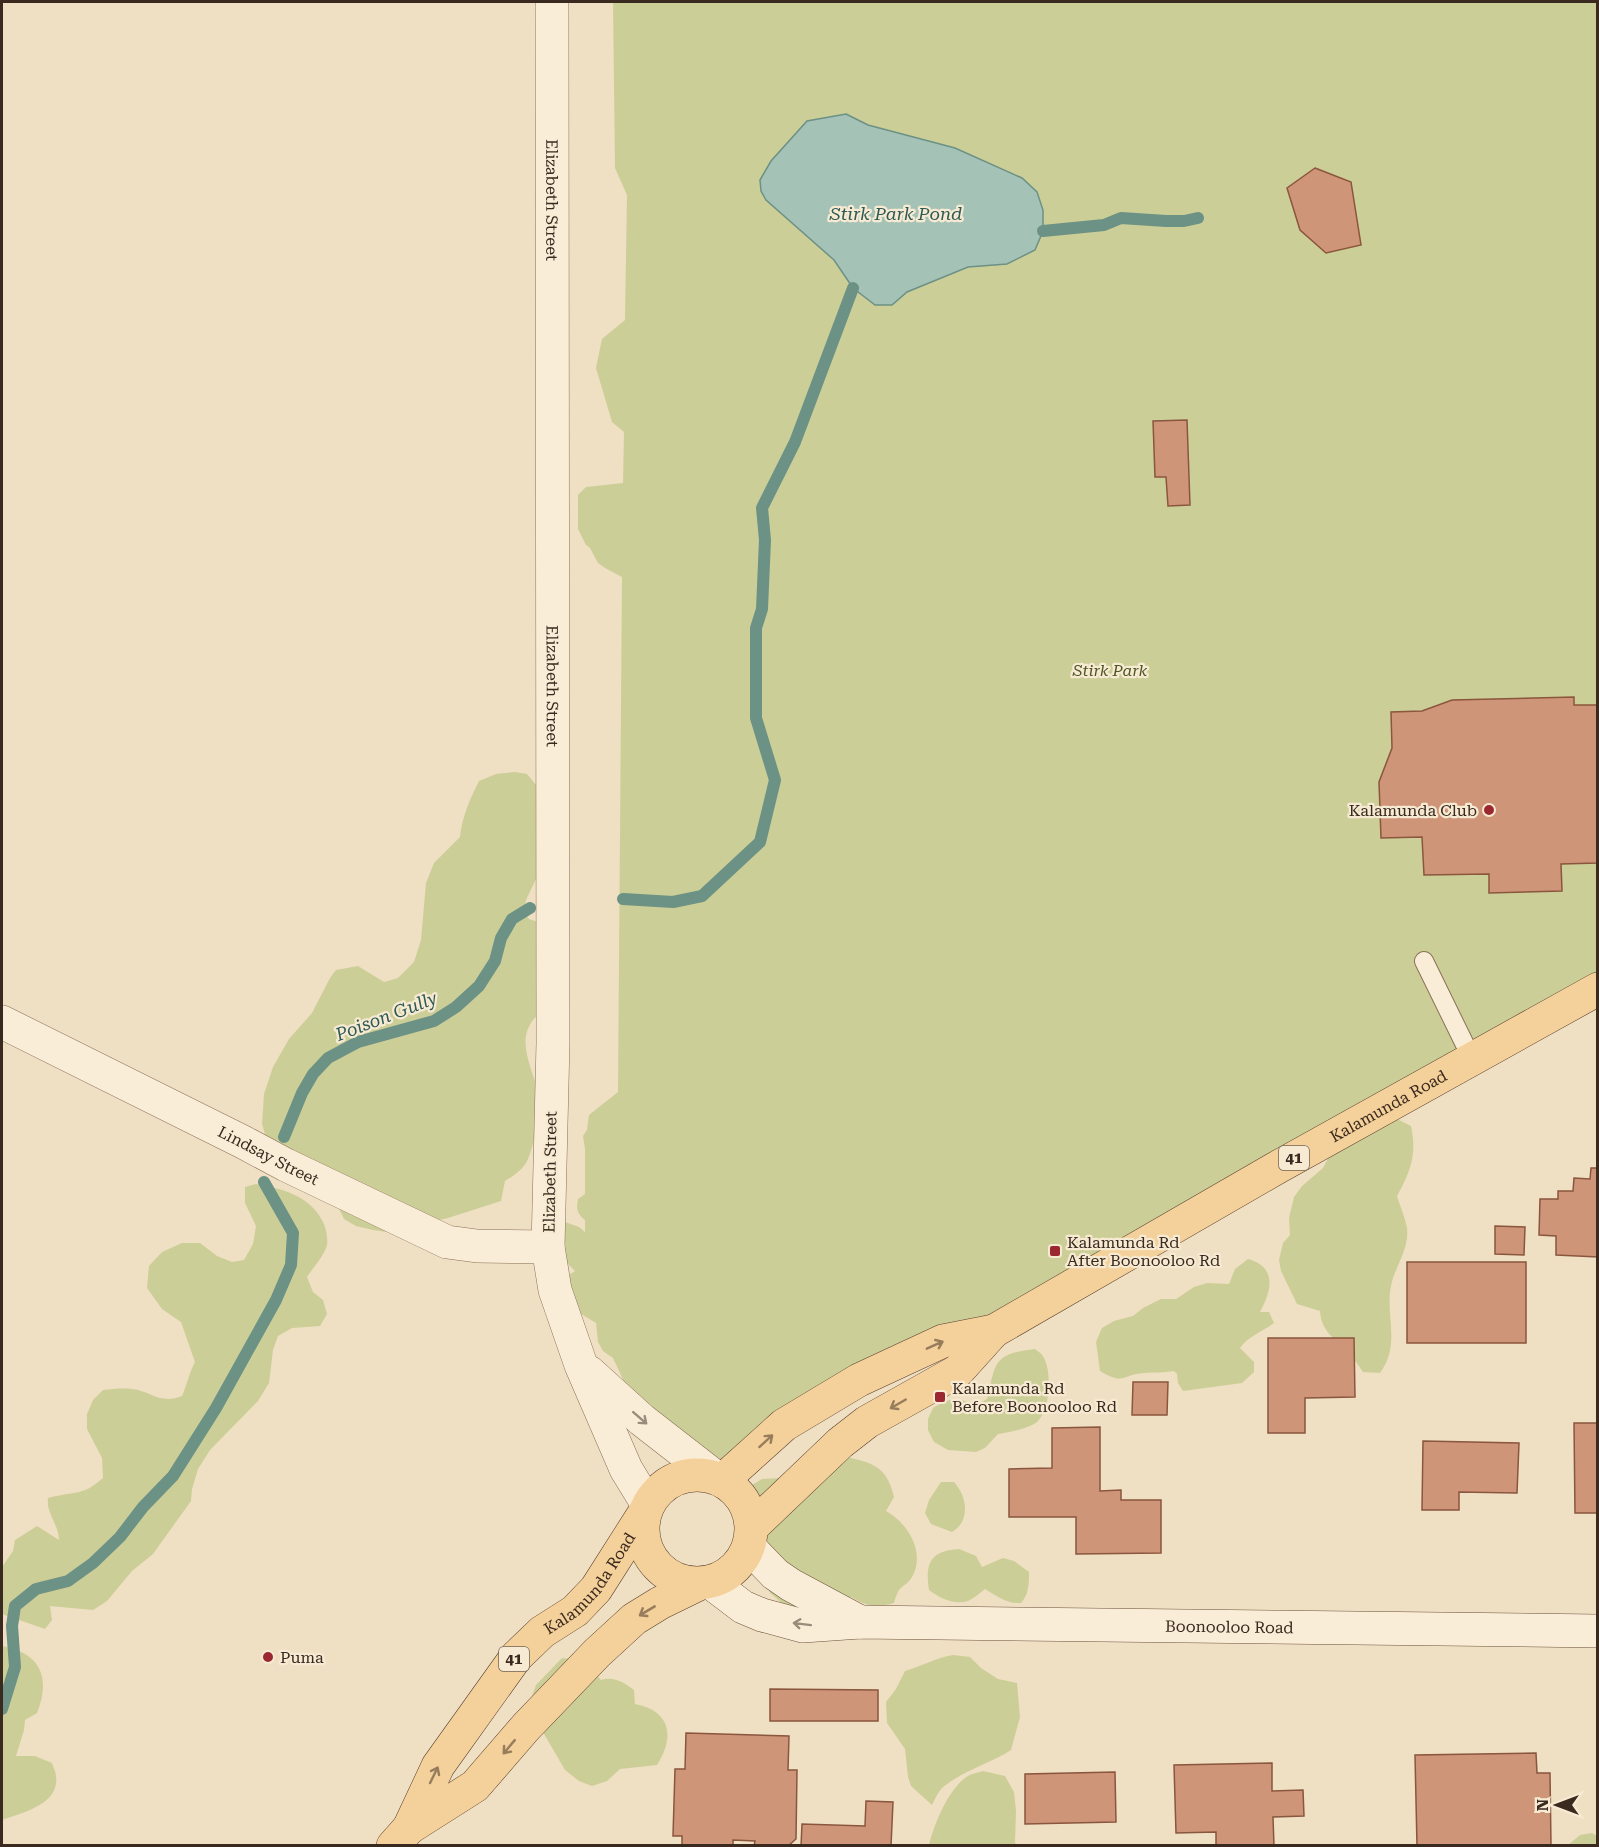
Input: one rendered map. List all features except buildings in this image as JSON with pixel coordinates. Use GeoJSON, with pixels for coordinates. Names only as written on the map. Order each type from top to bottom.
{"type":"FeatureCollection","features":[{"type":"Feature","properties":{"kind":"main road","name":"Kalamunda Road"},"geometry":{"type":"LineString","coordinates":[[750,1537],[840,1443],[867,1422],[958,1371],[994,1331],[1165,1231],[1598,989]]}},
{"type":"Feature","properties":{"kind":"main road","name":"Kalamunda Road"},"geometry":{"type":"LineString","coordinates":[[718,1478],[784,1425],[859,1380],[943,1341],[994,1331]]}},
{"type":"Feature","properties":{"kind":"main road","name":"41"},"geometry":{"type":"LineString","coordinates":[[646,1508],[657,1492],[669,1482],[683,1476],[698,1474],[718,1478]]}},
{"type":"Feature","properties":{"kind":"main road"},"geometry":{"type":"LineString","coordinates":[[718,1478],[732,1487],[747,1505],[750,1537]]}},
{"type":"Feature","properties":{"kind":"main road","name":"Kalamunda Road"},"geometry":{"type":"LineString","coordinates":[[401,1837],[438,1766],[516,1657],[542,1632],[575,1611],[596,1589],[646,1508]]}},
{"type":"Feature","properties":{"kind":"main road"},"geometry":{"type":"LineString","coordinates":[[646,1508],[643,1529],[645,1547],[654,1562],[666,1574],[682,1581],[705,1583]]}},
{"type":"Feature","properties":{"kind":"main road","name":"41"},"geometry":{"type":"LineString","coordinates":[[705,1583],[727,1575],[740,1563],[750,1537]]}},
{"type":"Feature","properties":{"kind":"main road","name":"Kalamunda Road"},"geometry":{"type":"LineString","coordinates":[[401,1837],[475,1786],[526,1727],[597,1653],[634,1619],[660,1603],[705,1583]]}},
{"type":"Feature","properties":{"kind":"street","name":"Elizabeth Street"},"geometry":{"type":"LineString","coordinates":[[552,2],[553,1043],[548,1247],[555,1290],[581,1365],[626,1469],[646,1508]]}},
{"type":"Feature","properties":{"kind":"street","name":"Lindsay Street"},"geometry":{"type":"LineString","coordinates":[[2,1022],[286,1165],[447,1242],[477,1246],[548,1247]]}},
{"type":"Feature","properties":{"kind":"street","name":"Elizabeth Street"},"geometry":{"type":"LineString","coordinates":[[581,1365],[642,1420],[718,1478]]}},
{"type":"Feature","properties":{"kind":"street","name":"Boonooloo Road"},"geometry":{"type":"LineString","coordinates":[[750,1537],[775,1574],[860,1623]]}},
{"type":"Feature","properties":{"kind":"street","name":"Boonooloo Road"},"geometry":{"type":"LineString","coordinates":[[705,1583],[743,1607],[762,1615],[803,1626],[860,1623],[1598,1631]]}},
{"type":"Feature","properties":{"kind":"lane"},"geometry":{"type":"LineString","coordinates":[[1424,961],[1472,1059]]}},
{"type":"Feature","properties":{"kind":"green space","name":"Stirk Park"},"geometry":{"type":"Polygon","coordinates":[[[613,2],[1597,2],[1597,989],[943,1341],[723,1480],[642,1420],[613,1358],[603,1351],[598,1342],[596,1323],[578,1312],[566,1277],[575,1271],[567,1263],[550,1234],[565,1222],[585,1232],[585,1220],[577,1206],[578,1199],[585,1194],[583,1136],[587,1130],[589,1115],[618,1092],[622,577],[598,563],[578,529],[578,495],[586,487],[623,483],[624,432],[612,422],[596,368],[602,339],[625,320],[627,195],[615,168],[613,2]]]}},
{"type":"Feature","properties":{"kind":"green space"},"geometry":{"type":"Polygon","coordinates":[[[515,772],[527,774],[536,785],[538,800],[537,877],[526,900],[524,912],[529,919],[543,924],[540,1013],[527,1031],[526,1041],[526,1052],[540,1101],[529,1157],[522,1168],[505,1181],[501,1201],[448,1218],[387,1232],[356,1226],[344,1219],[333,1196],[269,1148],[262,1124],[264,1094],[273,1067],[289,1039],[312,1013],[336,970],[358,966],[384,982],[398,978],[414,962],[421,940],[426,883],[434,863],[460,837],[467,808],[479,781],[496,774],[515,772]]]}},
{"type":"Feature","properties":{"kind":"green space"},"geometry":{"type":"Polygon","coordinates":[[[1387,1114],[1411,1126],[1413,1136],[1411,1162],[1397,1196],[1407,1235],[1390,1290],[1391,1338],[1387,1361],[1380,1373],[1363,1372],[1326,1329],[1320,1311],[1297,1304],[1281,1271],[1279,1260],[1283,1243],[1290,1235],[1289,1218],[1294,1197],[1302,1186],[1323,1168],[1335,1145],[1387,1114]]]}},
{"type":"Feature","properties":{"kind":"green space"},"geometry":{"type":"Polygon","coordinates":[[[256,1184],[276,1188],[303,1199],[311,1205],[323,1222],[327,1239],[326,1249],[307,1277],[313,1292],[323,1300],[327,1314],[320,1326],[292,1328],[278,1336],[273,1350],[269,1383],[258,1401],[210,1450],[198,1469],[191,1501],[153,1554],[132,1571],[107,1601],[93,1610],[50,1606],[52,1620],[45,1629],[2,1614],[2,1567],[13,1551],[15,1540],[37,1526],[59,1540],[49,1509],[48,1498],[83,1491],[103,1478],[102,1458],[87,1429],[87,1414],[93,1400],[103,1390],[117,1389],[139,1390],[168,1399],[182,1396],[195,1362],[181,1322],[162,1309],[147,1288],[149,1266],[162,1252],[182,1243],[200,1243],[217,1256],[232,1262],[244,1260],[253,1244],[256,1226],[245,1203],[245,1187],[256,1184]]]}},
{"type":"Feature","properties":{"kind":"green space"},"geometry":{"type":"Polygon","coordinates":[[[1248,1259],[1257,1263],[1268,1273],[1269,1288],[1260,1312],[1269,1312],[1274,1323],[1251,1337],[1240,1348],[1254,1362],[1254,1372],[1242,1383],[1183,1391],[1174,1371],[1114,1378],[1100,1371],[1096,1342],[1102,1328],[1114,1321],[1133,1316],[1161,1299],[1176,1299],[1194,1287],[1207,1283],[1229,1284],[1235,1269],[1248,1259]]]}},
{"type":"Feature","properties":{"kind":"green space"},"geometry":{"type":"Polygon","coordinates":[[[1035,1349],[1046,1361],[1049,1380],[1047,1402],[1040,1419],[1025,1428],[998,1434],[985,1448],[976,1452],[948,1450],[934,1442],[928,1430],[928,1419],[933,1408],[950,1400],[977,1403],[987,1399],[992,1376],[999,1362],[1011,1354],[1035,1349]]]}},
{"type":"Feature","properties":{"kind":"green space"},"geometry":{"type":"Polygon","coordinates":[[[836,1454],[874,1465],[886,1476],[894,1497],[886,1511],[908,1531],[916,1549],[916,1568],[911,1579],[899,1590],[894,1603],[871,1605],[851,1597],[790,1610],[770,1593],[742,1505],[752,1485],[762,1479],[783,1478],[836,1454]]]}},
{"type":"Feature","properties":{"kind":"green space"},"geometry":{"type":"Polygon","coordinates":[[[941,1482],[954,1482],[964,1501],[962,1522],[952,1532],[931,1524],[925,1513],[929,1500],[941,1482]]]}},
{"type":"Feature","properties":{"kind":"green space"},"geometry":{"type":"Polygon","coordinates":[[[959,1549],[976,1556],[982,1567],[1003,1558],[1014,1561],[1029,1572],[1029,1584],[1024,1600],[1021,1603],[1007,1601],[985,1589],[970,1600],[957,1602],[937,1596],[929,1590],[928,1572],[932,1560],[942,1552],[959,1549]]]}},
{"type":"Feature","properties":{"kind":"green space"},"geometry":{"type":"Polygon","coordinates":[[[2,1646],[26,1654],[34,1661],[42,1678],[43,1689],[37,1713],[25,1720],[16,1756],[35,1756],[52,1763],[56,1773],[56,1786],[46,1801],[28,1811],[2,1820],[2,1646]]]}},
{"type":"Feature","properties":{"kind":"green space"},"geometry":{"type":"Polygon","coordinates":[[[953,1655],[970,1657],[981,1668],[998,1679],[1017,1683],[1020,1717],[1011,1750],[950,1782],[941,1790],[932,1805],[911,1786],[905,1749],[887,1723],[886,1702],[905,1671],[953,1655]]]}},
{"type":"Feature","properties":{"kind":"green space"},"geometry":{"type":"Polygon","coordinates":[[[562,1658],[582,1660],[601,1680],[614,1679],[626,1684],[634,1690],[635,1704],[647,1707],[663,1719],[667,1735],[666,1745],[657,1765],[620,1769],[607,1781],[592,1786],[579,1781],[565,1770],[537,1722],[532,1696],[536,1685],[562,1658]]]}},
{"type":"Feature","properties":{"kind":"green space"},"geometry":{"type":"Polygon","coordinates":[[[983,1771],[1005,1776],[1014,1792],[1015,1843],[1018,1845],[929,1845],[934,1828],[952,1792],[967,1777],[983,1771]]]}},
{"type":"Feature","properties":{"kind":"green space"},"geometry":{"type":"Polygon","coordinates":[[[1592,1833],[1597,1836],[1597,1845],[1568,1845],[1580,1835],[1592,1833]]]}},
{"type":"Feature","properties":{"kind":"water","name":"Stirk Park Pond"},"geometry":{"type":"Polygon","coordinates":[[[846,114],[868,125],[955,148],[1022,178],[1037,192],[1043,210],[1043,231],[1035,250],[1007,264],[968,267],[907,292],[892,305],[875,305],[853,288],[834,260],[766,200],[761,191],[760,180],[771,161],[807,121],[846,114]]]}},
{"type":"Feature","properties":{"kind":"waterway"},"geometry":{"type":"LineString","coordinates":[[1043,231],[1104,225],[1121,218],[1166,221],[1198,218]]}},
{"type":"Feature","properties":{"kind":"waterway"},"geometry":{"type":"LineString","coordinates":[[623,899],[673,902],[702,896],[760,842],[775,780],[756,718],[756,628],[762,609],[765,540],[762,508],[795,442],[853,288]]}},
{"type":"Feature","properties":{"kind":"waterway","name":"Poison Gully"},"geometry":{"type":"LineString","coordinates":[[284,1137],[302,1093],[313,1074],[328,1058],[358,1042],[434,1021],[456,1007],[479,986],[495,961],[501,938],[512,919],[530,908]]}},
{"type":"Feature","properties":{"kind":"waterway"},"geometry":{"type":"LineString","coordinates":[[2,1709],[15,1667],[12,1626],[15,1606],[36,1589],[68,1581],[93,1563],[120,1537],[143,1507],[173,1476],[216,1408],[276,1300],[291,1265],[293,1233],[264,1182]]}},
{"type":"Feature","properties":{"kind":"place","name":"Kalamunda Club"},"geometry":{"type":"Point","coordinates":[1489,810]}},
{"type":"Feature","properties":{"kind":"place","name":"Kalamunda Rd After Boonooloo Rd"},"geometry":{"type":"Point","coordinates":[1055,1251]}},
{"type":"Feature","properties":{"kind":"place","name":"Kalamunda Rd Before Boonooloo Rd"},"geometry":{"type":"Point","coordinates":[940,1397]}},
{"type":"Feature","properties":{"kind":"place","name":"Puma"},"geometry":{"type":"Point","coordinates":[268,1657]}}]}
